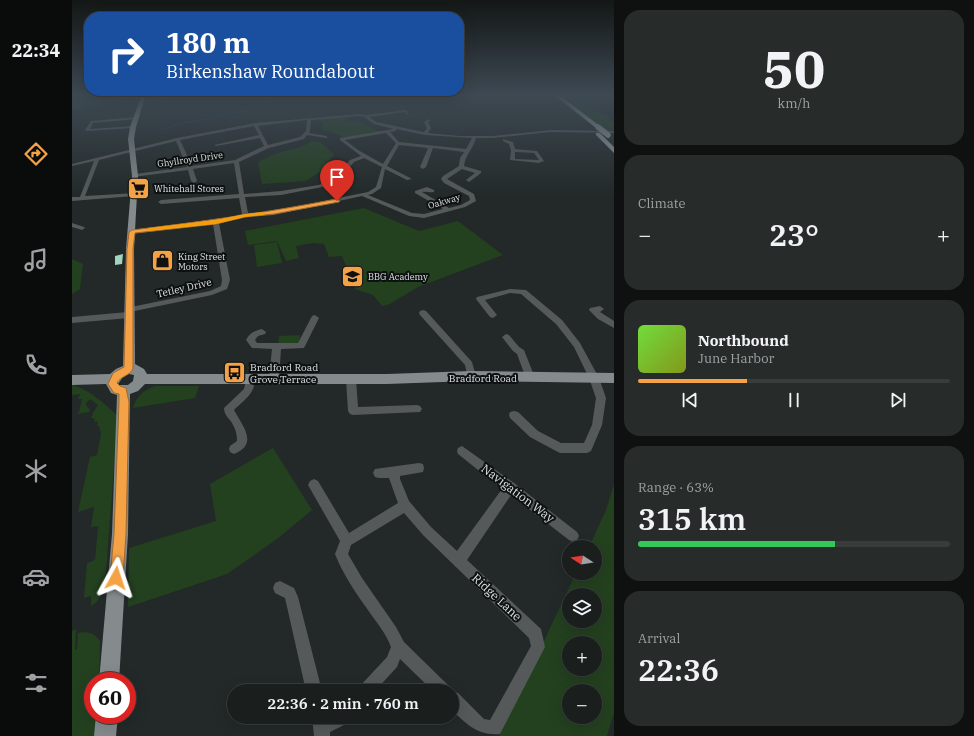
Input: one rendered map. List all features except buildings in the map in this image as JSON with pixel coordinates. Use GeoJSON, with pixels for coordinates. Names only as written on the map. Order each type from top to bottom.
{"type":"FeatureCollection","features":[{"type":"Feature","properties":{"kind":"highway"},"geometry":{"type":"LineString","coordinates":[[592,128],[614,151]]}},
{"type":"Feature","properties":{"kind":"highway"},"geometry":{"type":"LineString","coordinates":[[601,128],[611,134],[614,141]]}},
{"type":"Feature","properties":{"kind":"main road"},"geometry":{"type":"LineString","coordinates":[[129,369],[129,312],[131,278],[130,249],[135,176],[134,154],[131,149],[133,128]]}},
{"type":"Feature","properties":{"kind":"main road"},"geometry":{"type":"LineString","coordinates":[[72,380],[118,385],[134,387],[141,379],[140,372],[135,369],[129,369],[119,373],[118,385],[124,402],[120,534],[110,672]]}},
{"type":"Feature","properties":{"kind":"main road","name":"Bradford Road"},"geometry":{"type":"LineString","coordinates":[[141,379],[351,379],[471,376],[614,378]]}},
{"type":"Feature","properties":{"kind":"main road"},"geometry":{"type":"LineString","coordinates":[[105,736],[106,724]]}},
{"type":"Feature","properties":{"kind":"street"},"geometry":{"type":"LineString","coordinates":[[88,128],[87,130],[112,128]]}},
{"type":"Feature","properties":{"kind":"street"},"geometry":{"type":"LineString","coordinates":[[72,166],[131,149],[232,128]]}},
{"type":"Feature","properties":{"kind":"street"},"geometry":{"type":"LineString","coordinates":[[257,128],[267,146]]}},
{"type":"Feature","properties":{"kind":"street"},"geometry":{"type":"LineString","coordinates":[[308,128],[307,134],[325,137]]}},
{"type":"Feature","properties":{"kind":"street"},"geometry":{"type":"LineString","coordinates":[[398,128],[388,132],[342,139],[348,146],[408,179]]}},
{"type":"Feature","properties":{"kind":"street"},"geometry":{"type":"LineString","coordinates":[[401,128],[425,134],[505,140],[546,135]]}},
{"type":"Feature","properties":{"kind":"street"},"geometry":{"type":"LineString","coordinates":[[425,134],[429,128]]}},
{"type":"Feature","properties":{"kind":"street"},"geometry":{"type":"LineString","coordinates":[[474,138],[551,131],[611,134]]}},
{"type":"Feature","properties":{"kind":"street"},"geometry":{"type":"LineString","coordinates":[[388,132],[398,144],[467,151]]}},
{"type":"Feature","properties":{"kind":"street","name":"Ghyllroyd Drive"},"geometry":{"type":"LineString","coordinates":[[135,176],[236,161],[267,146],[293,141],[307,134]]}},
{"type":"Feature","properties":{"kind":"street"},"geometry":{"type":"LineString","coordinates":[[216,145],[261,136]]}},
{"type":"Feature","properties":{"kind":"street"},"geometry":{"type":"LineString","coordinates":[[469,180],[482,172],[461,167],[462,160],[472,146],[474,138]]}},
{"type":"Feature","properties":{"kind":"street"},"geometry":{"type":"LineString","coordinates":[[177,139],[190,167],[194,182]]}},
{"type":"Feature","properties":{"kind":"street"},"geometry":{"type":"LineString","coordinates":[[505,140],[511,143],[513,150],[512,159],[539,162],[542,160],[534,152],[513,150]]}},
{"type":"Feature","properties":{"kind":"street"},"geometry":{"type":"LineString","coordinates":[[132,232],[216,222],[245,215],[274,213],[363,195],[378,188],[383,169],[386,167],[398,144]]}},
{"type":"Feature","properties":{"kind":"street"},"geometry":{"type":"LineString","coordinates":[[423,167],[431,147]]}},
{"type":"Feature","properties":{"kind":"street"},"geometry":{"type":"LineString","coordinates":[[161,202],[289,192],[320,186],[339,178],[352,160],[365,156]]}},
{"type":"Feature","properties":{"kind":"street"},"geometry":{"type":"LineString","coordinates":[[82,198],[97,159]]}},
{"type":"Feature","properties":{"kind":"street"},"geometry":{"type":"LineString","coordinates":[[236,161],[245,215]]}},
{"type":"Feature","properties":{"kind":"street","name":"Oakway"},"geometry":{"type":"LineString","coordinates":[[363,195],[411,215],[424,216],[448,210],[473,201],[472,195],[446,182],[444,179],[461,167]]}},
{"type":"Feature","properties":{"kind":"street"},"geometry":{"type":"LineString","coordinates":[[432,191],[427,188],[415,192],[448,210]]}},
{"type":"Feature","properties":{"kind":"street"},"geometry":{"type":"LineString","coordinates":[[72,199],[134,194]]}},
{"type":"Feature","properties":{"kind":"street","name":"Tetley Drive"},"geometry":{"type":"LineString","coordinates":[[129,312],[212,293],[224,287],[226,280],[216,222]]}},
{"type":"Feature","properties":{"kind":"street"},"geometry":{"type":"LineString","coordinates":[[492,315],[477,298],[510,291],[523,292],[559,322],[577,345],[594,378],[602,398],[596,425],[587,448],[560,448],[534,434],[514,415]]}},
{"type":"Feature","properties":{"kind":"street"},"geometry":{"type":"LineString","coordinates":[[600,309],[593,310],[614,325]]}},
{"type":"Feature","properties":{"kind":"street"},"geometry":{"type":"LineString","coordinates":[[72,320],[129,312]]}},
{"type":"Feature","properties":{"kind":"street"},"geometry":{"type":"LineString","coordinates":[[423,313],[470,364],[471,376]]}},
{"type":"Feature","properties":{"kind":"street"},"geometry":{"type":"LineString","coordinates":[[262,332],[252,336],[250,340],[255,346],[301,346],[315,318]]}},
{"type":"Feature","properties":{"kind":"street"},"geometry":{"type":"LineString","coordinates":[[506,337],[520,352],[530,378]]}},
{"type":"Feature","properties":{"kind":"street"},"geometry":{"type":"LineString","coordinates":[[274,378],[276,346]]}},
{"type":"Feature","properties":{"kind":"street"},"geometry":{"type":"LineString","coordinates":[[234,449],[242,444],[243,435],[232,415],[225,415],[229,408],[248,391],[250,379]]}},
{"type":"Feature","properties":{"kind":"street"},"geometry":{"type":"LineString","coordinates":[[351,379],[352,410],[417,409]]}},
{"type":"Feature","properties":{"kind":"street","name":"Navigation Way"},"geometry":{"type":"LineString","coordinates":[[462,451],[573,536]]}},
{"type":"Feature","properties":{"kind":"street"},"geometry":{"type":"LineString","coordinates":[[379,473],[419,468]]}},
{"type":"Feature","properties":{"kind":"street","name":"Ridge Lane"},"geometry":{"type":"LineString","coordinates":[[395,472],[394,479],[404,505],[426,531],[536,634],[538,647],[494,728],[480,727],[459,706]]}},
{"type":"Feature","properties":{"kind":"street"},"geometry":{"type":"LineString","coordinates":[[314,485],[347,541]]}},
{"type":"Feature","properties":{"kind":"street"},"geometry":{"type":"LineString","coordinates":[[458,560],[510,488]]}},
{"type":"Feature","properties":{"kind":"street"},"geometry":{"type":"LineString","coordinates":[[404,505],[347,541],[341,554],[364,594],[394,635],[398,647],[437,684]]}},
{"type":"Feature","properties":{"kind":"street"},"geometry":{"type":"LineString","coordinates":[[280,588],[289,593],[291,597],[312,684]]}},
{"type":"Feature","properties":{"kind":"street"},"geometry":{"type":"LineString","coordinates":[[372,684],[392,662],[398,647]]}},
{"type":"Feature","properties":{"kind":"green space"},"geometry":{"type":"Polygon","coordinates":[[[322,128],[373,128],[382,133],[346,139],[332,132],[321,130],[322,128]]]}},
{"type":"Feature","properties":{"kind":"green space"},"geometry":{"type":"Polygon","coordinates":[[[603,128],[614,128],[614,131],[607,131],[603,128]]]}},
{"type":"Feature","properties":{"kind":"green space"},"geometry":{"type":"Polygon","coordinates":[[[312,141],[320,142],[334,154],[321,171],[306,181],[262,184],[258,162],[277,153],[301,147],[312,141]]]}},
{"type":"Feature","properties":{"kind":"green space","name":"BBG Academy"},"geometry":{"type":"Polygon","coordinates":[[[364,208],[419,231],[458,221],[503,255],[418,287],[390,304],[382,306],[373,295],[355,289],[342,256],[329,257],[324,244],[313,243],[296,246],[299,258],[286,261],[277,241],[248,245],[245,231],[364,208]]]}},
{"type":"Feature","properties":{"kind":"green space"},"geometry":{"type":"Polygon","coordinates":[[[277,242],[282,263],[257,267],[254,245],[277,242]]]}},
{"type":"Feature","properties":{"kind":"green space"},"geometry":{"type":"Polygon","coordinates":[[[72,259],[83,264],[80,289],[72,294],[72,259]]]}},
{"type":"Feature","properties":{"kind":"green space"},"geometry":{"type":"Polygon","coordinates":[[[300,335],[299,341],[296,345],[278,345],[279,336],[300,335]]]}},
{"type":"Feature","properties":{"kind":"green space"},"geometry":{"type":"Polygon","coordinates":[[[72,385],[85,390],[103,402],[118,416],[105,585],[99,600],[91,606],[91,596],[84,598],[87,563],[95,560],[98,526],[91,527],[94,507],[78,512],[90,457],[97,455],[101,434],[99,426],[97,425],[98,421],[94,422],[95,419],[91,418],[98,405],[90,399],[86,403],[90,410],[89,412],[77,414],[79,412],[82,399],[78,399],[80,394],[72,395],[72,385]]]}},
{"type":"Feature","properties":{"kind":"green space"},"geometry":{"type":"Polygon","coordinates":[[[155,386],[199,386],[195,398],[133,408],[136,400],[141,394],[155,386]]]}},
{"type":"Feature","properties":{"kind":"green space"},"geometry":{"type":"Polygon","coordinates":[[[273,448],[312,510],[277,539],[227,574],[128,607],[129,548],[216,521],[210,484],[273,448]]]}},
{"type":"Feature","properties":{"kind":"green space"},"geometry":{"type":"Polygon","coordinates":[[[614,484],[614,713],[607,736],[499,736],[562,603],[562,628],[602,628],[602,588],[569,588],[573,580],[602,580],[602,540],[592,540],[606,510],[614,484]]]}},
{"type":"Feature","properties":{"kind":"green space"},"geometry":{"type":"Polygon","coordinates":[[[76,629],[75,650],[77,649],[78,633],[90,633],[96,636],[100,641],[99,672],[84,672],[84,724],[96,724],[95,736],[72,736],[72,631],[76,629]]]}},
{"type":"Feature","properties":{"kind":"slow traffic"},"geometry":{"type":"LineString","coordinates":[[149,230],[216,222],[245,215],[262,214]]}},
{"type":"Feature","properties":{"kind":"place","name":"Whitehall Stores"},"geometry":{"type":"Point","coordinates":[139,188]}},
{"type":"Feature","properties":{"kind":"place","name":"King Street Motors"},"geometry":{"type":"Point","coordinates":[163,261]}},
{"type":"Feature","properties":{"kind":"place","name":"BBG Academy"},"geometry":{"type":"Point","coordinates":[352,276]}},
{"type":"Feature","properties":{"kind":"place","name":"Bradford Road Grove Terrace"},"geometry":{"type":"Point","coordinates":[234,373]}},
{"type":"Feature","properties":{"kind":"route"},"geometry":{"type":"LineString","coordinates":[[116,578],[120,534],[124,402],[123,391],[117,390],[113,386],[112,382],[119,373],[129,369],[130,326],[128,315],[131,278],[130,249],[132,232],[216,222],[245,215],[274,213],[337,201]]}}]}
